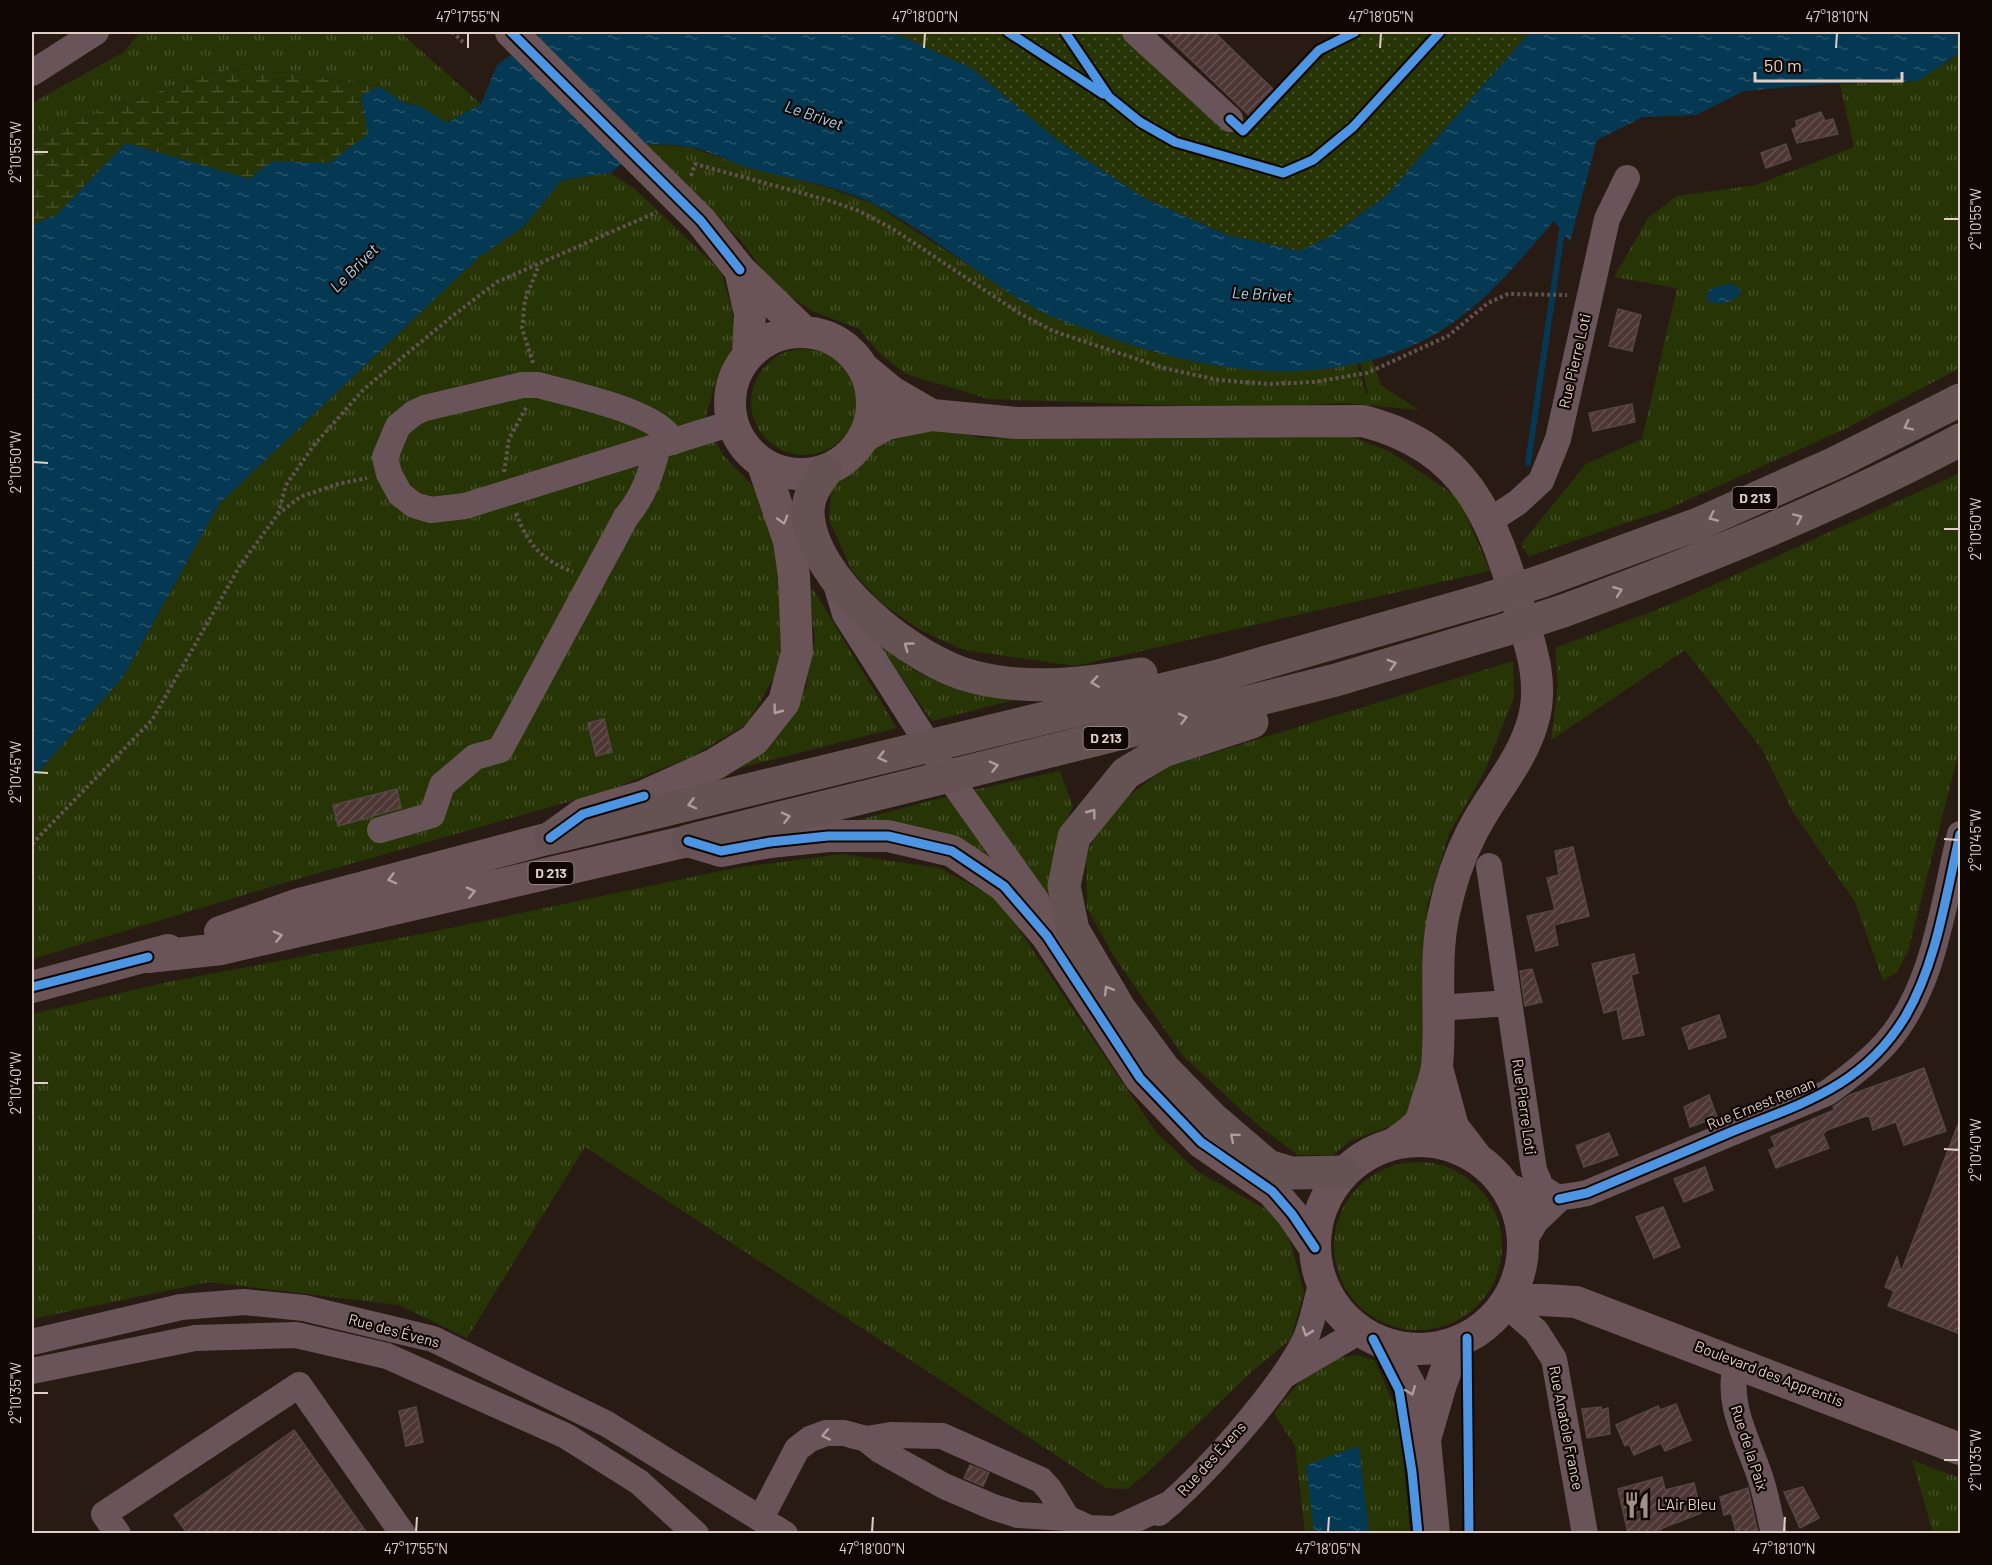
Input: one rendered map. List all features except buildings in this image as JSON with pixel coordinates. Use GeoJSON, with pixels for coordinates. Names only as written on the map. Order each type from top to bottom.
{"type":"FeatureCollection","features":[{"type":"Feature","properties":{"kind":"highway","name":"D 213"},"geometry":{"type":"LineString","coordinates":[[550,838],[1218,676],[1490,598],[1698,524],[1835,463],[1960,400]]}},
{"type":"Feature","properties":{"kind":"highway","name":"D 213"},"geometry":{"type":"LineString","coordinates":[[688,841],[1336,680],[1504,630],[1563,611],[1707,558],[1852,494],[1960,440]]}},
{"type":"Feature","properties":{"kind":"highway"},"geometry":{"type":"LineString","coordinates":[[826,471],[813,487],[808,511],[820,554],[833,575],[872,618],[922,656],[974,677],[1042,686],[1077,684],[1181,667],[1292,642],[1328,646]]}},
{"type":"Feature","properties":{"kind":"highway"},"geometry":{"type":"LineString","coordinates":[[1336,680],[1310,702],[1163,751],[1126,773],[1074,837],[1064,886],[1073,930],[1119,1008],[1164,1069],[1212,1118],[1268,1166],[1291,1173],[1344,1172]]}},
{"type":"Feature","properties":{"kind":"main road"},"geometry":{"type":"LineString","coordinates":[[511,32],[677,197],[740,270],[803,331]]}},
{"type":"Feature","properties":{"kind":"main road"},"geometry":{"type":"LineString","coordinates":[[740,270],[750,314],[748,354]]}},
{"type":"Feature","properties":{"kind":"main road"},"geometry":{"type":"LineString","coordinates":[[863,368],[871,390],[872,414],[864,436],[855,451],[842,462],[826,471],[805,475],[783,473],[763,465],[749,454],[738,439],[732,423],[729,399],[735,375],[748,354],[764,341],[783,333],[803,331],[821,334],[838,342],[852,353],[863,368],[892,392],[932,415]]}},
{"type":"Feature","properties":{"kind":"main road"},"geometry":{"type":"LineString","coordinates":[[864,436],[886,424],[932,415],[1017,423],[1363,421],[1394,429],[1440,456],[1461,476],[1489,520],[1503,553],[1536,666],[1538,696],[1533,721],[1521,753],[1472,831],[1454,872],[1443,915],[1437,1068],[1420,1122],[1395,1143]]}},
{"type":"Feature","properties":{"kind":"main road"},"geometry":{"type":"LineString","coordinates":[[550,838],[583,814],[644,796],[716,764],[754,740],[784,702],[797,652],[794,576],[789,541],[763,465]]}},
{"type":"Feature","properties":{"kind":"main road"},"geometry":{"type":"LineString","coordinates":[[688,841],[721,851],[816,837],[888,836],[952,851],[1004,886],[1047,936],[1140,1078],[1201,1142],[1272,1191],[1293,1214],[1315,1248]]}},
{"type":"Feature","properties":{"kind":"main road","name":"D 213"},"geometry":{"type":"LineString","coordinates":[[32,987],[148,957],[296,905],[550,838]]}},
{"type":"Feature","properties":{"kind":"main road","name":"D 213"},"geometry":{"type":"LineString","coordinates":[[148,957],[221,949],[688,841]]}},
{"type":"Feature","properties":{"kind":"main road"},"geometry":{"type":"LineString","coordinates":[[1437,1068],[1454,1127],[1476,1157],[1505,1185],[1518,1213],[1523,1249],[1520,1270],[1507,1301],[1488,1323],[1456,1342],[1422,1349],[1388,1345],[1360,1331],[1337,1309],[1322,1282],[1315,1248],[1318,1220],[1328,1194],[1344,1172],[1368,1154],[1395,1143],[1423,1140],[1451,1145],[1476,1157]]}},
{"type":"Feature","properties":{"kind":"main road","name":"Boulevard des Apprentis"},"geometry":{"type":"LineString","coordinates":[[1523,1249],[1543,1278],[1576,1302],[1960,1449]]}},
{"type":"Feature","properties":{"kind":"main road","name":"Boulevard des Apprentis"},"geometry":{"type":"LineString","coordinates":[[1507,1301],[1576,1302]]}},
{"type":"Feature","properties":{"kind":"main road"},"geometry":{"type":"LineString","coordinates":[[1425,1440],[1456,1342]]}},
{"type":"Feature","properties":{"kind":"main road"},"geometry":{"type":"LineString","coordinates":[[1388,1345],[1412,1390],[1425,1440],[1434,1533]]}},
{"type":"Feature","properties":{"kind":"street"},"geometry":{"type":"LineString","coordinates":[[32,73],[96,32]]}},
{"type":"Feature","properties":{"kind":"street"},"geometry":{"type":"LineString","coordinates":[[1135,32],[1230,118]]}},
{"type":"Feature","properties":{"kind":"street","name":"Rue Pierre Loti"},"geometry":{"type":"LineString","coordinates":[[1489,520],[1517,503],[1541,481],[1558,439],[1607,219],[1628,178]]}},
{"type":"Feature","properties":{"kind":"street"},"geometry":{"type":"LineString","coordinates":[[380,830],[432,815],[442,785],[475,757],[500,750],[626,516],[639,502],[666,445],[669,432],[640,415],[538,385],[414,413],[398,426],[385,456],[389,474],[399,494],[414,505],[431,510],[465,506],[666,445],[732,423]]}},
{"type":"Feature","properties":{"kind":"street"},"geometry":{"type":"LineString","coordinates":[[833,575],[845,614],[950,777],[1037,901],[1047,936]]}},
{"type":"Feature","properties":{"kind":"street","name":"Rue Ernest Renan"},"geometry":{"type":"LineString","coordinates":[[1505,1185],[1528,1194],[1559,1199],[1587,1193],[1827,1094],[1865,1064],[1887,1042],[1905,1016],[1928,967],[1960,834]]}},
{"type":"Feature","properties":{"kind":"street","name":"Rue Pierre Loti"},"geometry":{"type":"LineString","coordinates":[[1489,866],[1534,1170],[1541,1187],[1559,1199]]}},
{"type":"Feature","properties":{"kind":"street"},"geometry":{"type":"LineString","coordinates":[[1438,1008],[1509,1003]]}},
{"type":"Feature","properties":{"kind":"street"},"geometry":{"type":"LineString","coordinates":[[1523,1249],[1536,1221],[1559,1199]]}},
{"type":"Feature","properties":{"kind":"street","name":"Rue des Évens"},"geometry":{"type":"LineString","coordinates":[[1134,1533],[1171,1503],[1235,1435],[1282,1377],[1305,1338],[1322,1282]]}},
{"type":"Feature","properties":{"kind":"street","name":"Rue Anatole France"},"geometry":{"type":"LineString","coordinates":[[1507,1301],[1536,1331],[1554,1359],[1586,1533]]}},
{"type":"Feature","properties":{"kind":"street","name":"Rue des Évens"},"geometry":{"type":"LineString","coordinates":[[32,1342],[181,1307],[244,1302],[315,1310],[433,1339],[607,1424],[785,1533]]}},
{"type":"Feature","properties":{"kind":"street","name":"Rue des Évens"},"geometry":{"type":"LineString","coordinates":[[1282,1377],[1360,1331]]}},
{"type":"Feature","properties":{"kind":"street"},"geometry":{"type":"LineString","coordinates":[[32,1371],[195,1338],[296,1335],[387,1356],[566,1436],[639,1482],[696,1533]]}},
{"type":"Feature","properties":{"kind":"street","name":"Rue de la Paix"},"geometry":{"type":"LineString","coordinates":[[1737,1362],[1733,1376],[1733,1402],[1762,1484],[1774,1533]]}},
{"type":"Feature","properties":{"kind":"street"},"geometry":{"type":"LineString","coordinates":[[117,1533],[104,1514],[299,1384],[403,1533]]}},
{"type":"Feature","properties":{"kind":"street"},"geometry":{"type":"LineString","coordinates":[[761,1518],[797,1449],[810,1439],[826,1433],[843,1433],[866,1439],[891,1435],[942,1436],[1041,1480],[1067,1518]]}},
{"type":"Feature","properties":{"kind":"street"},"geometry":{"type":"LineString","coordinates":[[866,1439],[881,1451],[944,1486],[993,1508],[1040,1518],[1067,1518],[1089,1528],[1115,1529],[1171,1503]]}},
{"type":"Feature","properties":{"kind":"path"},"geometry":{"type":"LineString","coordinates":[[452,32],[463,42]]}},
{"type":"Feature","properties":{"kind":"path"},"geometry":{"type":"LineString","coordinates":[[695,164],[831,201],[859,212],[893,229],[1018,313],[1053,331],[1137,359],[1218,380],[1250,384],[1314,382],[1367,373],[1448,336],[1488,303],[1509,294],[1560,294]]}},
{"type":"Feature","properties":{"kind":"path"},"geometry":{"type":"LineString","coordinates":[[278,514],[286,485],[314,445],[364,389],[497,282],[540,264],[677,197]]}},
{"type":"Feature","properties":{"kind":"path"},"geometry":{"type":"LineString","coordinates":[[540,264],[525,300],[522,328],[534,360],[531,385],[526,408],[509,439],[504,460],[504,480],[518,519],[537,551],[550,563],[592,580]]}},
{"type":"Feature","properties":{"kind":"path"},"geometry":{"type":"LineString","coordinates":[[32,844],[152,720],[241,564],[278,514],[300,497],[338,484],[389,474]]}},
{"type":"Feature","properties":{"kind":"green space"},"geometry":{"type":"Polygon","coordinates":[[[140,32],[400,32],[481,104],[446,123],[420,106],[404,103],[379,86],[291,73],[220,70],[63,125],[32,149],[32,103],[124,52],[140,32]]]}},
{"type":"Feature","properties":{"kind":"green space"},"geometry":{"type":"Polygon","coordinates":[[[892,32],[1122,32],[1155,65],[1230,119],[1252,118],[1352,32],[1530,32],[1385,197],[1329,237],[1301,251],[1227,235],[1144,198],[1061,143],[971,68],[892,32]]]}},
{"type":"Feature","properties":{"kind":"green space"},"geometry":{"type":"Polygon","coordinates":[[[1960,53],[1960,368],[1847,428],[1668,509],[1529,556],[1521,544],[1586,464],[1642,439],[1677,288],[1614,277],[1649,217],[1677,196],[1756,185],[1854,147],[1840,84],[1918,81],[1960,53]]]}},
{"type":"Feature","properties":{"kind":"green space"},"geometry":{"type":"Polygon","coordinates":[[[220,70],[291,73],[379,86],[404,103],[32,608],[32,149],[63,125],[220,70]]]}},
{"type":"Feature","properties":{"kind":"green space"},"geometry":{"type":"Polygon","coordinates":[[[644,144],[689,147],[754,169],[822,186],[872,203],[1038,310],[1299,371],[1357,363],[1366,394],[1368,393],[1360,362],[1372,359],[1381,385],[1419,410],[1345,403],[1248,408],[989,399],[906,374],[881,355],[859,329],[812,311],[773,284],[742,242],[644,144]]]}},
{"type":"Feature","properties":{"kind":"green space"},"geometry":{"type":"Polygon","coordinates":[[[611,173],[635,189],[721,271],[731,306],[735,330],[730,355],[714,388],[704,423],[724,456],[751,484],[777,525],[782,596],[780,667],[747,724],[691,757],[610,790],[294,880],[32,959],[32,779],[123,677],[219,504],[479,257],[524,226],[562,180],[611,173]]]}},
{"type":"Feature","properties":{"kind":"green space"},"geometry":{"type":"Polygon","coordinates":[[[804,349],[824,353],[842,364],[853,382],[857,402],[853,422],[842,440],[824,451],[804,455],[784,451],[766,440],[755,422],[751,402],[755,382],[766,364],[784,353],[804,349]]]}},
{"type":"Feature","properties":{"kind":"green space"},"geometry":{"type":"Polygon","coordinates":[[[947,429],[982,438],[1344,434],[1389,451],[1459,498],[1490,571],[1075,666],[964,650],[920,630],[880,602],[852,571],[829,520],[831,489],[839,473],[879,439],[897,431],[947,429]]]}},
{"type":"Feature","properties":{"kind":"green space"},"geometry":{"type":"Polygon","coordinates":[[[1960,473],[1960,747],[1908,951],[1897,972],[1883,981],[1855,902],[1793,812],[1761,748],[1685,650],[1551,740],[1558,685],[1555,648],[1669,605],[1960,473]]]}},
{"type":"Feature","properties":{"kind":"green space"},"geometry":{"type":"Polygon","coordinates":[[[813,589],[897,728],[723,772],[781,731],[806,687],[815,638],[808,593],[813,589]]]}},
{"type":"Feature","properties":{"kind":"green space"},"geometry":{"type":"Polygon","coordinates":[[[878,644],[917,672],[961,688],[1018,699],[932,721],[878,644]]]}},
{"type":"Feature","properties":{"kind":"green space"},"geometry":{"type":"Polygon","coordinates":[[[1513,661],[1514,697],[1484,773],[1449,834],[1427,907],[1420,1104],[1405,1121],[1350,1141],[1333,1155],[1298,1155],[1260,1127],[1183,1056],[1113,955],[1087,908],[1086,854],[1110,810],[1167,767],[1513,661]]]}},
{"type":"Feature","properties":{"kind":"green space"},"geometry":{"type":"Polygon","coordinates":[[[1060,771],[1073,807],[1058,837],[1053,910],[974,790],[1060,771]]]}},
{"type":"Feature","properties":{"kind":"green space"},"geometry":{"type":"Polygon","coordinates":[[[949,796],[993,863],[839,825],[949,796]]]}},
{"type":"Feature","properties":{"kind":"green space"},"geometry":{"type":"Polygon","coordinates":[[[842,854],[940,868],[999,900],[1156,1132],[1197,1171],[1267,1210],[1287,1229],[1304,1292],[1291,1339],[1250,1373],[1146,1474],[1127,1489],[1106,1488],[585,1147],[467,1338],[399,1305],[209,1282],[32,1319],[32,1014],[163,983],[436,931],[735,868],[842,854]]]}},
{"type":"Feature","properties":{"kind":"green space"},"geometry":{"type":"Polygon","coordinates":[[[1418,1162],[1450,1168],[1465,1176],[1477,1187],[1488,1199],[1496,1214],[1502,1246],[1496,1278],[1488,1293],[1477,1305],[1465,1316],[1450,1324],[1418,1330],[1386,1324],[1371,1316],[1359,1305],[1348,1293],[1340,1278],[1334,1246],[1340,1214],[1348,1199],[1359,1187],[1371,1176],[1386,1168],[1418,1162]]]}},
{"type":"Feature","properties":{"kind":"green space"},"geometry":{"type":"Polygon","coordinates":[[[1359,1355],[1375,1361],[1399,1415],[1410,1533],[1305,1533],[1295,1446],[1274,1413],[1301,1381],[1320,1366],[1344,1357],[1359,1355]]]}},
{"type":"Feature","properties":{"kind":"green space"},"geometry":{"type":"Polygon","coordinates":[[[1912,1460],[1960,1478],[1960,1533],[1933,1533],[1912,1460]]]}},
{"type":"Feature","properties":{"kind":"water","name":"Le Brivet"},"geometry":{"type":"Polygon","coordinates":[[[542,32],[892,32],[971,68],[1061,143],[1144,198],[1227,235],[1300,251],[1329,237],[1385,197],[1530,32],[1960,32],[1960,53],[1918,81],[1826,84],[1744,91],[1696,115],[1643,117],[1597,140],[1570,242],[1554,221],[1496,286],[1447,327],[1388,355],[1346,366],[1303,371],[1260,371],[1218,366],[1175,357],[1056,319],[995,283],[895,216],[860,198],[831,188],[748,167],[698,149],[678,145],[644,144],[611,173],[562,180],[524,226],[479,257],[219,504],[123,677],[32,779],[32,225],[56,215],[126,143],[249,179],[272,161],[329,163],[368,134],[361,96],[379,86],[404,103],[420,106],[447,123],[481,104],[497,65],[542,32]]]}},
{"type":"Feature","properties":{"kind":"water"},"geometry":{"type":"Polygon","coordinates":[[[1730,283],[1740,289],[1741,293],[1730,301],[1712,303],[1708,301],[1706,296],[1710,289],[1730,283]]]}},
{"type":"Feature","properties":{"kind":"water"},"geometry":{"type":"Polygon","coordinates":[[[1359,1446],[1369,1533],[1314,1533],[1306,1465],[1359,1446]]]}},
{"type":"Feature","properties":{"kind":"waterway"},"geometry":{"type":"LineString","coordinates":[[1528,463],[1562,231]]}},
{"type":"Feature","properties":{"kind":"cycle path"},"geometry":{"type":"LineString","coordinates":[[511,32],[701,221],[740,270]]}},
{"type":"Feature","properties":{"kind":"cycle path"},"geometry":{"type":"LineString","coordinates":[[1008,32],[1103,94]]}},
{"type":"Feature","properties":{"kind":"cycle path"},"geometry":{"type":"LineString","coordinates":[[1065,32],[1109,97],[1140,122],[1175,142],[1283,173],[1313,160],[1353,127],[1440,32]]}},
{"type":"Feature","properties":{"kind":"cycle path"},"geometry":{"type":"LineString","coordinates":[[1230,119],[1243,131],[1319,50],[1355,32]]}},
{"type":"Feature","properties":{"kind":"cycle path"},"geometry":{"type":"LineString","coordinates":[[550,838],[583,814],[644,796]]}},
{"type":"Feature","properties":{"kind":"cycle path"},"geometry":{"type":"LineString","coordinates":[[1559,1199],[1587,1193],[1803,1103],[1848,1078],[1869,1061],[1888,1041],[1905,1017],[1925,974],[1939,928],[1960,834]]}},
{"type":"Feature","properties":{"kind":"cycle path"},"geometry":{"type":"LineString","coordinates":[[688,841],[721,851],[770,842],[828,836],[888,836],[952,851],[1004,886],[1047,936],[1140,1078],[1201,1142],[1272,1191],[1292,1214],[1315,1248]]}},
{"type":"Feature","properties":{"kind":"cycle path"},"geometry":{"type":"LineString","coordinates":[[32,987],[148,957]]}},
{"type":"Feature","properties":{"kind":"cycle path"},"geometry":{"type":"LineString","coordinates":[[1467,1338],[1469,1534]]}},
{"type":"Feature","properties":{"kind":"cycle path"},"geometry":{"type":"LineString","coordinates":[[1373,1339],[1399,1390],[1412,1472],[1418,1534]]}},
{"type":"Feature","properties":{"kind":"place","name":"L'Air Bleu"},"geometry":{"type":"Point","coordinates":[1637,1505]}}]}
